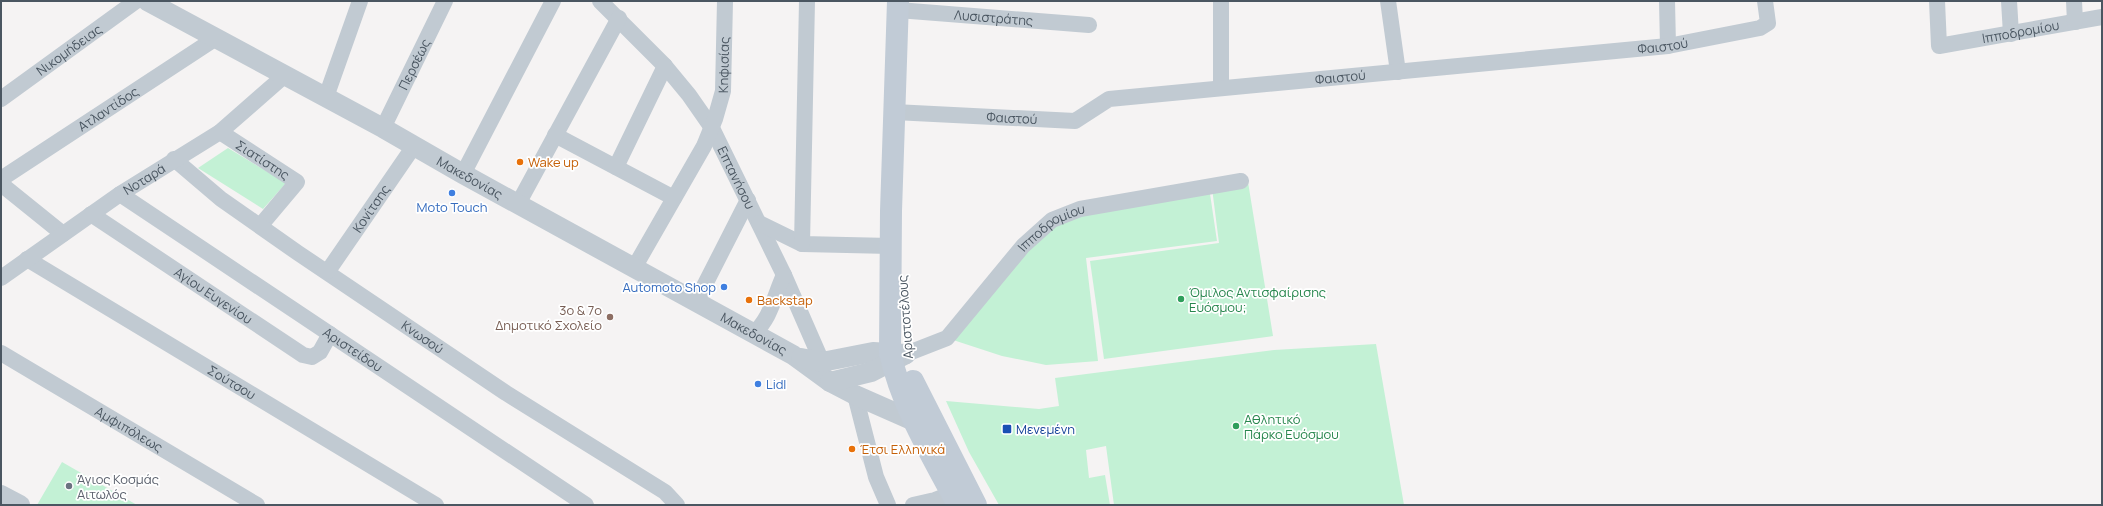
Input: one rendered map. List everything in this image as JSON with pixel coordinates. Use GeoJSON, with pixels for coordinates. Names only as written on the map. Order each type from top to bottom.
{"type":"FeatureCollection","features":[{"type":"Feature","properties":{"kind":"main road","name":"Αριστοτέλους"},"geometry":{"type":"LineString","coordinates":[[898,5],[891,211],[889,325],[914,421],[963,498]]}},
{"type":"Feature","properties":{"kind":"main road","name":"Αριστοτέλους"},"geometry":{"type":"LineString","coordinates":[[891,211],[902,246],[902,307],[896,356],[919,395],[963,498]]}},
{"type":"Feature","properties":{"kind":"street","name":"Νικομήδειας"},"geometry":{"type":"LineString","coordinates":[[1,99],[136,1]]}},
{"type":"Feature","properties":{"kind":"street","name":"Μακεδονίας"},"geometry":{"type":"LineString","coordinates":[[147,1],[383,128],[463,174],[793,355],[830,382],[855,395],[914,421]]}},
{"type":"Feature","properties":{"kind":"street"},"geometry":{"type":"LineString","coordinates":[[326,97],[360,1]]}},
{"type":"Feature","properties":{"kind":"street","name":"Περσέως"},"geometry":{"type":"LineString","coordinates":[[383,128],[444,1]]}},
{"type":"Feature","properties":{"kind":"street"},"geometry":{"type":"LineString","coordinates":[[463,174],[553,1]]}},
{"type":"Feature","properties":{"kind":"street","name":"Επτανήσου"},"geometry":{"type":"LineString","coordinates":[[600,1],[619,18],[665,66],[690,95],[712,128],[784,275],[830,382]]}},
{"type":"Feature","properties":{"kind":"street","name":"Κηφισίας"},"geometry":{"type":"LineString","coordinates":[[634,268],[704,146],[712,128],[723,91],[725,1]]}},
{"type":"Feature","properties":{"kind":"street"},"geometry":{"type":"LineString","coordinates":[[802,244],[808,1]]}},
{"type":"Feature","properties":{"kind":"street"},"geometry":{"type":"LineString","coordinates":[[1221,1],[1221,88]]}},
{"type":"Feature","properties":{"kind":"street"},"geometry":{"type":"LineString","coordinates":[[1388,1],[1398,72]]}},
{"type":"Feature","properties":{"kind":"street"},"geometry":{"type":"LineString","coordinates":[[1667,1],[1668,46]]}},
{"type":"Feature","properties":{"kind":"street","name":"Φαιστού"},"geometry":{"type":"LineString","coordinates":[[894,112],[1075,121],[1109,99],[1668,46],[1760,28],[1768,23],[1764,1]]}},
{"type":"Feature","properties":{"kind":"street","name":"Ιπποδρομίου"},"geometry":{"type":"LineString","coordinates":[[1937,1],[1939,46],[2102,17]]}},
{"type":"Feature","properties":{"kind":"street"},"geometry":{"type":"LineString","coordinates":[[2010,1],[2011,34]]}},
{"type":"Feature","properties":{"kind":"street"},"geometry":{"type":"LineString","coordinates":[[2074,1],[2075,22]]}},
{"type":"Feature","properties":{"kind":"street","name":"Λυσιστράτης"},"geometry":{"type":"LineString","coordinates":[[898,5],[1089,25]]}},
{"type":"Feature","properties":{"kind":"street"},"geometry":{"type":"LineString","coordinates":[[518,204],[619,18]]}},
{"type":"Feature","properties":{"kind":"street","name":"Ατλαντίδος"},"geometry":{"type":"LineString","coordinates":[[1,179],[216,38]]}},
{"type":"Feature","properties":{"kind":"street"},"geometry":{"type":"LineString","coordinates":[[616,167],[665,66]]}},
{"type":"Feature","properties":{"kind":"street","name":"Νοταρά"},"geometry":{"type":"LineString","coordinates":[[1,278],[120,194],[174,159],[220,132],[284,76]]}},
{"type":"Feature","properties":{"kind":"street","name":"Σιατίστης"},"geometry":{"type":"LineString","coordinates":[[220,132],[298,182],[260,226]]}},
{"type":"Feature","properties":{"kind":"street"},"geometry":{"type":"LineString","coordinates":[[555,135],[674,198]]}},
{"type":"Feature","properties":{"kind":"street","name":"Κονίτσης"},"geometry":{"type":"LineString","coordinates":[[328,271],[414,146]]}},
{"type":"Feature","properties":{"kind":"street","name":"Κνωσού"},"geometry":{"type":"LineString","coordinates":[[174,159],[222,199],[260,226],[506,393],[664,492],[677,505]]}},
{"type":"Feature","properties":{"kind":"street","name":"Ιπποδρομίου"},"geometry":{"type":"LineString","coordinates":[[896,356],[947,338],[1023,246],[1052,220],[1080,209],[1241,181]]}},
{"type":"Feature","properties":{"kind":"street"},"geometry":{"type":"LineString","coordinates":[[1,184],[64,234]]}},
{"type":"Feature","properties":{"kind":"street","name":"Αριστείδου"},"geometry":{"type":"LineString","coordinates":[[120,194],[586,505]]}},
{"type":"Feature","properties":{"kind":"street"},"geometry":{"type":"LineString","coordinates":[[696,302],[748,200]]}},
{"type":"Feature","properties":{"kind":"street","name":"Αγίου Ευγενίου"},"geometry":{"type":"LineString","coordinates":[[91,214],[303,355],[312,357],[320,352],[330,334]]}},
{"type":"Feature","properties":{"kind":"street"},"geometry":{"type":"LineString","coordinates":[[759,223],[802,244],[891,246]]}},
{"type":"Feature","properties":{"kind":"street","name":"Σούτσου"},"geometry":{"type":"LineString","coordinates":[[27,260],[436,505]]}},
{"type":"Feature","properties":{"kind":"street"},"geometry":{"type":"LineString","coordinates":[[753,333],[760,328],[765,320],[784,275]]}},
{"type":"Feature","properties":{"kind":"street","name":"Μακεδονίας"},"geometry":{"type":"LineString","coordinates":[[793,355],[822,362],[865,352],[896,356]]}},
{"type":"Feature","properties":{"kind":"street","name":"Αμφιπόλεως"},"geometry":{"type":"LineString","coordinates":[[1,353],[257,505]]}},
{"type":"Feature","properties":{"kind":"street"},"geometry":{"type":"LineString","coordinates":[[830,382],[871,372],[896,356]]}},
{"type":"Feature","properties":{"kind":"street"},"geometry":{"type":"LineString","coordinates":[[855,395],[876,477],[888,505]]}},
{"type":"Feature","properties":{"kind":"street"},"geometry":{"type":"LineString","coordinates":[[1,495],[20,505]]}},
{"type":"Feature","properties":{"kind":"street"},"geometry":{"type":"LineString","coordinates":[[913,505],[963,498]]}},
{"type":"Feature","properties":{"kind":"green space"},"geometry":{"type":"Polygon","coordinates":[[[228,148],[286,183],[263,209],[198,168],[228,148]]]}},
{"type":"Feature","properties":{"kind":"green space","name":"Όμιλος Αντισφαίρισης Ευόσμου;"},"geometry":{"type":"Polygon","coordinates":[[[1248,182],[1273,336],[1104,359],[1090,261],[1219,243],[1212,188],[1248,182]]]}},
{"type":"Feature","properties":{"kind":"green space"},"geometry":{"type":"Polygon","coordinates":[[[1209,187],[1217,241],[1086,258],[1098,361],[1046,365],[1002,356],[947,338],[1052,220],[1209,187]]]}},
{"type":"Feature","properties":{"kind":"green space","name":"Αθλητικό Πάρκο Ευόσμου"},"geometry":{"type":"Polygon","coordinates":[[[1376,344],[1404,505],[1114,505],[1106,446],[1086,450],[1089,478],[1105,475],[1110,505],[999,505],[969,452],[946,401],[1039,409],[1059,406],[1055,378],[1274,350],[1376,344]]]}},
{"type":"Feature","properties":{"kind":"green space"},"geometry":{"type":"Polygon","coordinates":[[[62,462],[137,505],[37,505],[62,462]]]}},
{"type":"Feature","properties":{"kind":"place","name":"Wake up"},"geometry":{"type":"Point","coordinates":[520,162]}},
{"type":"Feature","properties":{"kind":"place","name":"Moto Touch"},"geometry":{"type":"Point","coordinates":[452,193]}},
{"type":"Feature","properties":{"kind":"place","name":"Automoto Shop"},"geometry":{"type":"Point","coordinates":[724,287]}},
{"type":"Feature","properties":{"kind":"place","name":"Όμιλος Αντισφαίρισης Ευόσμου;"},"geometry":{"type":"Point","coordinates":[1181,299]}},
{"type":"Feature","properties":{"kind":"place","name":"Backstap"},"geometry":{"type":"Point","coordinates":[749,300]}},
{"type":"Feature","properties":{"kind":"place","name":"3ο & 7ο Δημοτικό Σχολείο"},"geometry":{"type":"Point","coordinates":[610,317]}},
{"type":"Feature","properties":{"kind":"place","name":"Lidl"},"geometry":{"type":"Point","coordinates":[758,384]}},
{"type":"Feature","properties":{"kind":"place","name":"Αθλητικό Πάρκο Ευόσμου"},"geometry":{"type":"Point","coordinates":[1236,426]}},
{"type":"Feature","properties":{"kind":"place","name":"Μενεμένη"},"geometry":{"type":"Point","coordinates":[1007,429]}},
{"type":"Feature","properties":{"kind":"place","name":"Έτσι Ελληνικά"},"geometry":{"type":"Point","coordinates":[852,449]}},
{"type":"Feature","properties":{"kind":"place","name":"Άγιος Κοσμάς Αιτωλός"},"geometry":{"type":"Point","coordinates":[69,486]}}]}
